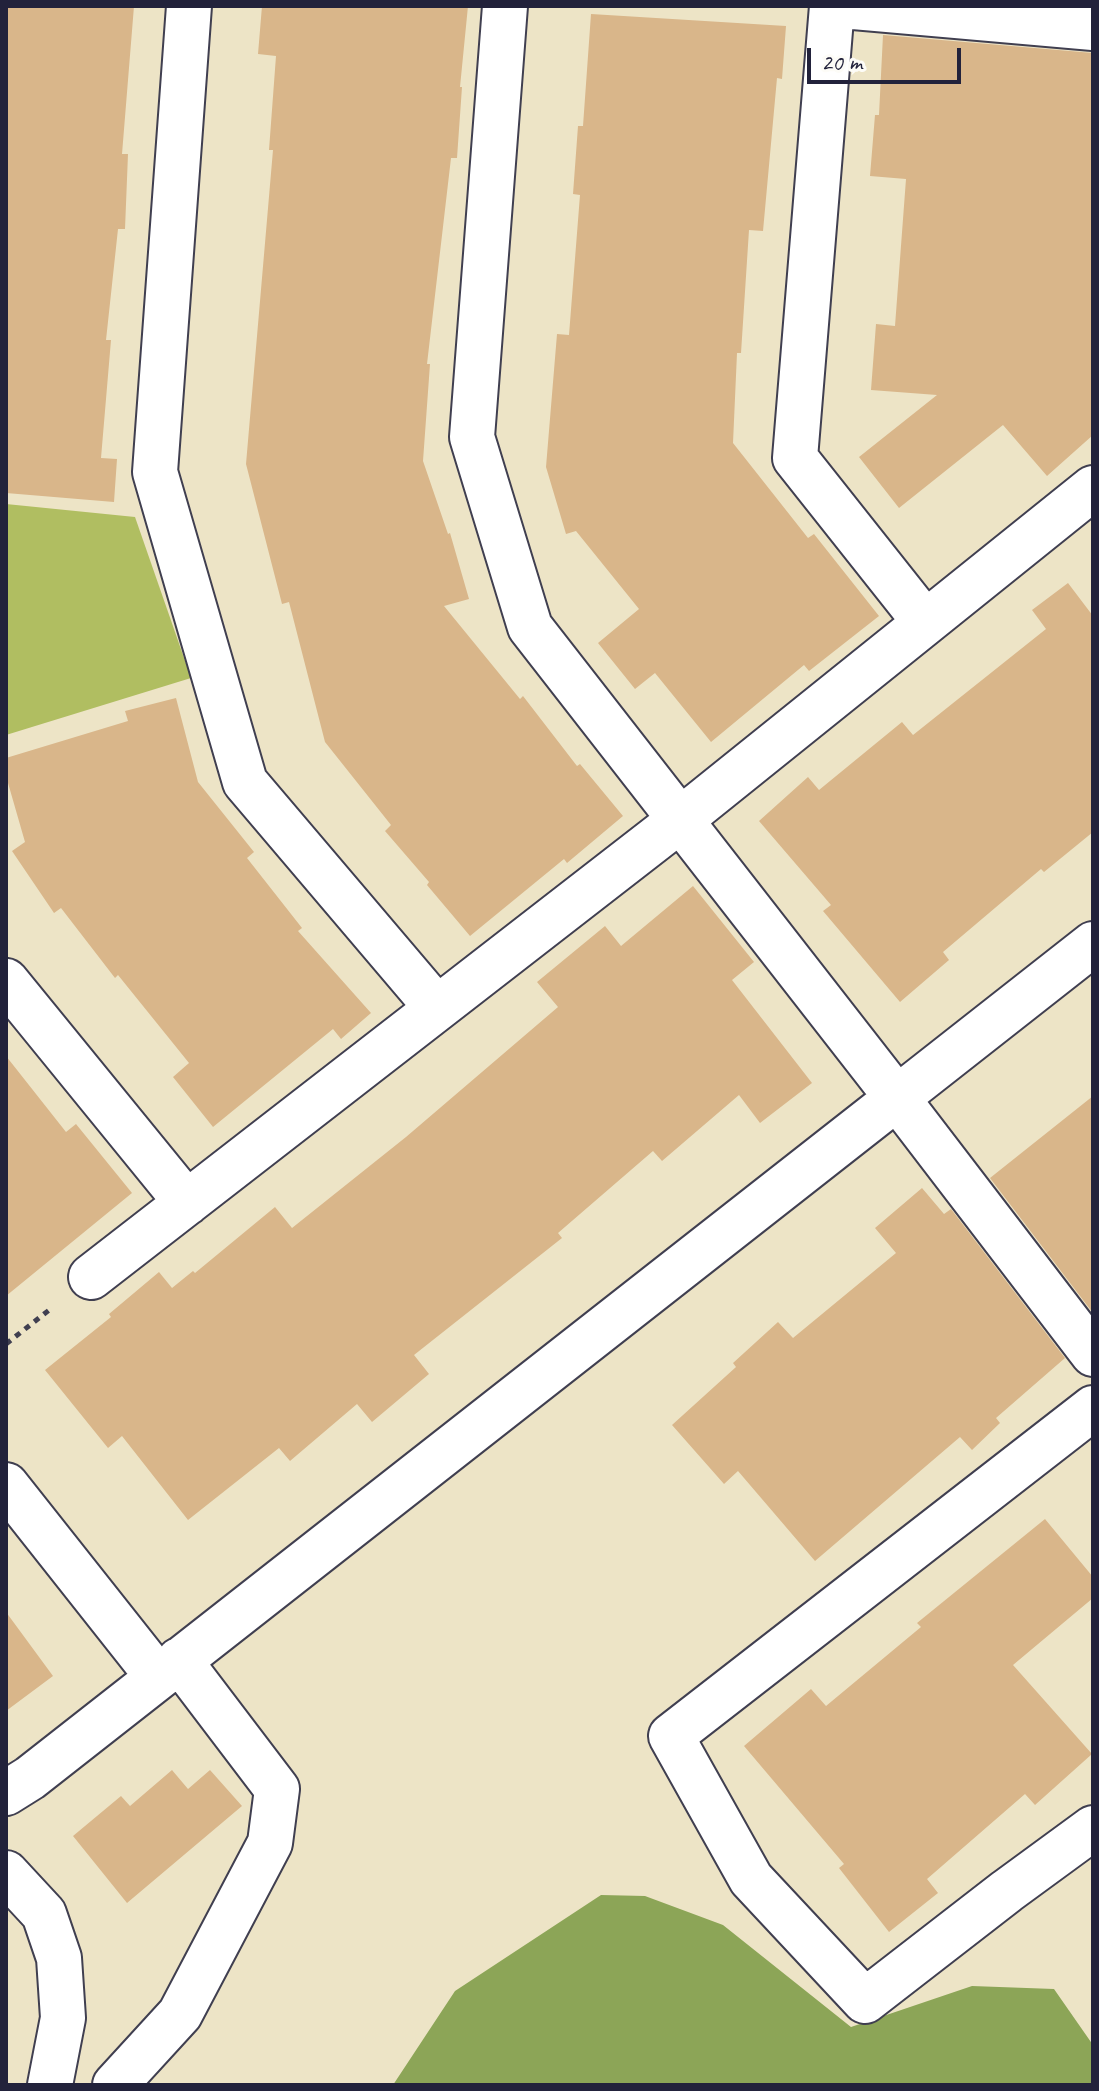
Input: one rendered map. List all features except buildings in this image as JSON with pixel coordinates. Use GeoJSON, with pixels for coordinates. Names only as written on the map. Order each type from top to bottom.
{"type":"FeatureCollection","features":[{"type":"Feature","properties":{"kind":"street"},"geometry":{"type":"LineString","coordinates":[[189,6],[155,472],[245,782],[437,1008]]}},
{"type":"Feature","properties":{"kind":"street"},"geometry":{"type":"LineString","coordinates":[[505,6],[472,437],[530,627],[1093,1354]]}},
{"type":"Feature","properties":{"kind":"street"},"geometry":{"type":"LineString","coordinates":[[832,6],[795,458],[925,622]]}},
{"type":"Feature","properties":{"kind":"street"},"geometry":{"type":"LineString","coordinates":[[842,6],[1093,28]]}},
{"type":"Feature","properties":{"kind":"street"},"geometry":{"type":"LineString","coordinates":[[91,1277],[680,820],[1093,488]]}},
{"type":"Feature","properties":{"kind":"street"},"geometry":{"type":"LineString","coordinates":[[18,1786],[1093,944]]}},
{"type":"Feature","properties":{"kind":"street"},"geometry":{"type":"LineString","coordinates":[[6,981],[187,1203]]}},
{"type":"Feature","properties":{"kind":"street"},"geometry":{"type":"LineString","coordinates":[[1093,1408],[671,1736],[751,1879],[865,2001],[1093,1828]]}},
{"type":"Feature","properties":{"kind":"street"},"geometry":{"type":"LineString","coordinates":[[6,1485],[277,1789],[270,1843],[180,2014],[115,2085]]}},
{"type":"Feature","properties":{"kind":"street"},"geometry":{"type":"LineString","coordinates":[[6,1873],[44,1914],[59,1958],[63,2018],[50,2085]]}},
{"type":"Feature","properties":{"kind":"path"},"geometry":{"type":"LineString","coordinates":[[6,1344],[91,1277]]}},
{"type":"Feature","properties":{"kind":"green space"},"geometry":{"type":"Polygon","coordinates":[[[6,504],[135,517],[191,678],[6,735],[6,504]]]}},
{"type":"Feature","properties":{"kind":"green space"},"geometry":{"type":"Polygon","coordinates":[[[601,1895],[645,1896],[723,1925],[851,2027],[972,1986],[1054,1989],[1093,2045],[1093,2085],[393,2085],[455,1991],[601,1895]]]}}]}
